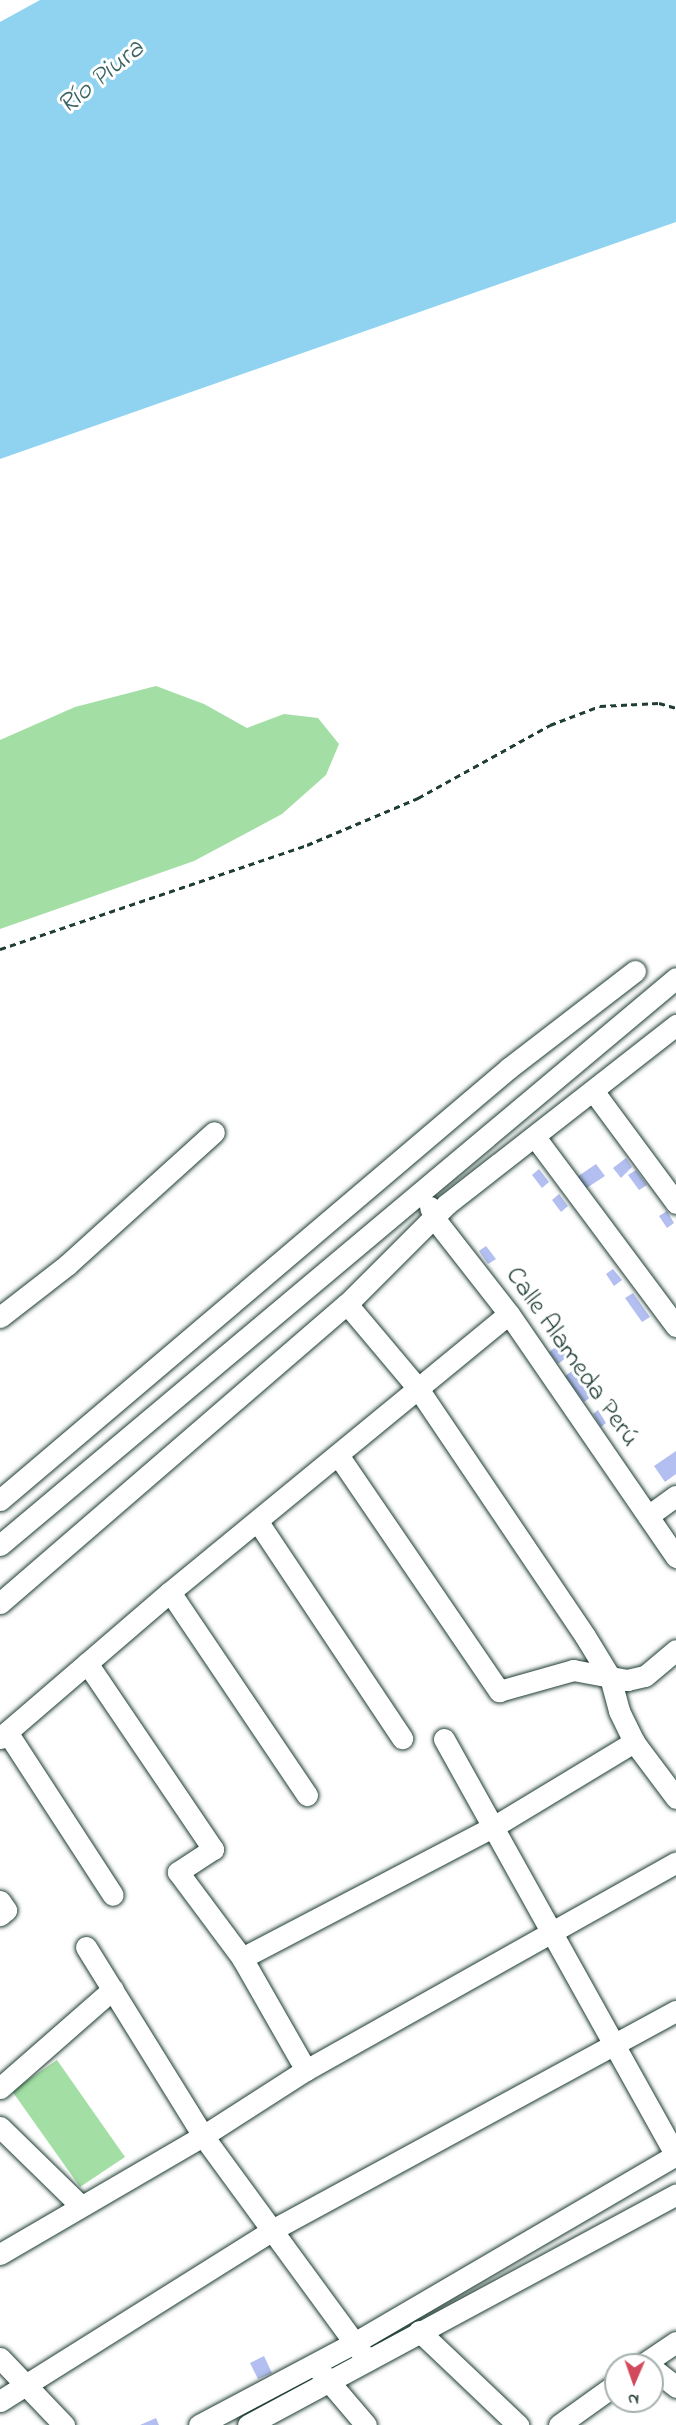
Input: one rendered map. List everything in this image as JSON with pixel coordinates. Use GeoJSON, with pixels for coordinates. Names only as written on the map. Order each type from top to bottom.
{"type":"FeatureCollection","features":[{"type":"Feature","properties":{"kind":"street"},"geometry":{"type":"LineString","coordinates":[[0,1500],[509,1068],[635,971]]}},
{"type":"Feature","properties":{"kind":"street"},"geometry":{"type":"LineString","coordinates":[[0,1545],[676,978]]}},
{"type":"Feature","properties":{"kind":"street"},"geometry":{"type":"LineString","coordinates":[[0,1604],[347,1304],[434,1218],[676,1025]]}},
{"type":"Feature","properties":{"kind":"street"},"geometry":{"type":"LineString","coordinates":[[594,1092],[676,1203]]}},
{"type":"Feature","properties":{"kind":"street"},"geometry":{"type":"LineString","coordinates":[[0,1317],[67,1264],[214,1132]]}},
{"type":"Feature","properties":{"kind":"street"},"geometry":{"type":"LineString","coordinates":[[535,1137],[676,1326]]}},
{"type":"Feature","properties":{"kind":"street","name":"Calle Alameda Perú"},"geometry":{"type":"LineString","coordinates":[[423,1189],[434,1218],[509,1314],[676,1557]]}},
{"type":"Feature","properties":{"kind":"street"},"geometry":{"type":"LineString","coordinates":[[347,1304],[417,1387],[610,1677],[619,1711],[634,1742],[676,1798]]}},
{"type":"Feature","properties":{"kind":"street"},"geometry":{"type":"LineString","coordinates":[[113,1895],[4,1735],[170,1592],[258,1522],[417,1387],[509,1314]]}},
{"type":"Feature","properties":{"kind":"street"},"geometry":{"type":"LineString","coordinates":[[338,1455],[499,1692],[573,1671],[627,1680],[645,1676],[676,1650]]}},
{"type":"Feature","properties":{"kind":"street"},"geometry":{"type":"LineString","coordinates":[[648,1516],[676,1496]]}},
{"type":"Feature","properties":{"kind":"street"},"geometry":{"type":"LineString","coordinates":[[258,1522],[402,1738]]}},
{"type":"Feature","properties":{"kind":"street"},"geometry":{"type":"LineString","coordinates":[[170,1592],[306,1795]]}},
{"type":"Feature","properties":{"kind":"street"},"geometry":{"type":"LineString","coordinates":[[87,1663],[213,1849],[178,1872],[242,1958],[306,2070]]}},
{"type":"Feature","properties":{"kind":"street"},"geometry":{"type":"LineString","coordinates":[[199,2425],[354,2343],[676,2155],[617,2044],[551,1932],[444,1739]]}},
{"type":"Feature","properties":{"kind":"street"},"geometry":{"type":"LineString","coordinates":[[242,1958],[494,1827],[634,1742]]}},
{"type":"Feature","properties":{"kind":"street"},"geometry":{"type":"LineString","coordinates":[[0,2253],[203,2136],[306,2070],[676,1862]]}},
{"type":"Feature","properties":{"kind":"street"},"geometry":{"type":"LineString","coordinates":[[0,1901],[6,1910],[0,1915]]}},
{"type":"Feature","properties":{"kind":"street"},"geometry":{"type":"LineString","coordinates":[[86,1947],[203,2136],[274,2229],[367,2360]]}},
{"type":"Feature","properties":{"kind":"street"},"geometry":{"type":"LineString","coordinates":[[0,2088],[112,1989]]}},
{"type":"Feature","properties":{"kind":"street"},"geometry":{"type":"LineString","coordinates":[[0,2401],[274,2229],[676,2012]]}},
{"type":"Feature","properties":{"kind":"street"},"geometry":{"type":"LineString","coordinates":[[0,2127],[81,2206]]}},
{"type":"Feature","properties":{"kind":"street"},"geometry":{"type":"LineString","coordinates":[[239,2404],[251,2424],[419,2331],[676,2195]]}},
{"type":"Feature","properties":{"kind":"street"},"geometry":{"type":"LineString","coordinates":[[419,2331],[518,2425]]}},
{"type":"Feature","properties":{"kind":"street"},"geometry":{"type":"LineString","coordinates":[[662,2353],[676,2342]]}},
{"type":"Feature","properties":{"kind":"street"},"geometry":{"type":"LineString","coordinates":[[0,2358],[64,2425]]}},
{"type":"Feature","properties":{"kind":"street"},"geometry":{"type":"LineString","coordinates":[[314,2364],[366,2425]]}},
{"type":"Feature","properties":{"kind":"street"},"geometry":{"type":"LineString","coordinates":[[664,2378],[676,2387]]}},
{"type":"Feature","properties":{"kind":"street"},"geometry":{"type":"LineString","coordinates":[[559,2425],[604,2393]]}},
{"type":"Feature","properties":{"kind":"path"},"geometry":{"type":"LineString","coordinates":[[0,949],[308,845],[418,798],[550,725],[600,706],[659,702],[676,708]]}},
{"type":"Feature","properties":{"kind":"green space"},"geometry":{"type":"Polygon","coordinates":[[[156,686],[204,704],[247,728],[284,714],[318,718],[339,744],[326,775],[282,814],[194,861],[0,929],[0,740],[75,707],[156,686]]]}},
{"type":"Feature","properties":{"kind":"green space"},"geometry":{"type":"Polygon","coordinates":[[[57,2060],[125,2157],[80,2187],[12,2091],[57,2060]]]}},
{"type":"Feature","properties":{"kind":"water","name":"Río Piura"},"geometry":{"type":"Polygon","coordinates":[[[40,0],[676,0],[676,222],[0,459],[0,22],[40,0]]]}},
{"type":"Feature","properties":{"kind":"building"},"geometry":{"type":"Polygon","coordinates":[[[626,1158],[632,1167],[621,1178],[613,1168],[626,1158]]]}},
{"type":"Feature","properties":{"kind":"building"},"geometry":{"type":"Polygon","coordinates":[[[596,1164],[605,1176],[585,1189],[577,1177],[596,1164]]]}},
{"type":"Feature","properties":{"kind":"building"},"geometry":{"type":"Polygon","coordinates":[[[539,1169],[549,1182],[542,1188],[532,1175],[539,1169]]]}},
{"type":"Feature","properties":{"kind":"building"},"geometry":{"type":"Polygon","coordinates":[[[636,1170],[647,1185],[639,1190],[628,1175],[636,1170]]]}},
{"type":"Feature","properties":{"kind":"building"},"geometry":{"type":"Polygon","coordinates":[[[559,1194],[568,1206],[561,1212],[552,1200],[559,1194]]]}},
{"type":"Feature","properties":{"kind":"building"},"geometry":{"type":"Polygon","coordinates":[[[667,1211],[674,1223],[667,1228],[659,1216],[667,1211]]]}},
{"type":"Feature","properties":{"kind":"building"},"geometry":{"type":"Polygon","coordinates":[[[486,1246],[496,1259],[488,1264],[479,1251],[486,1246]]]}},
{"type":"Feature","properties":{"kind":"building"},"geometry":{"type":"Polygon","coordinates":[[[613,1269],[622,1280],[614,1286],[606,1274],[613,1269]]]}},
{"type":"Feature","properties":{"kind":"building"},"geometry":{"type":"Polygon","coordinates":[[[633,1293],[650,1317],[642,1322],[625,1298],[633,1293]]]}},
{"type":"Feature","properties":{"kind":"building"},"geometry":{"type":"Polygon","coordinates":[[[565,1340],[574,1352],[558,1364],[549,1352],[565,1340]]]}},
{"type":"Feature","properties":{"kind":"building"},"geometry":{"type":"Polygon","coordinates":[[[572,1371],[591,1397],[584,1402],[565,1376],[572,1371]]]}},
{"type":"Feature","properties":{"kind":"building"},"geometry":{"type":"Polygon","coordinates":[[[598,1410],[606,1423],[601,1427],[593,1414],[598,1410]]]}},
{"type":"Feature","properties":{"kind":"building"},"geometry":{"type":"Polygon","coordinates":[[[676,1451],[676,1474],[665,1482],[654,1466],[676,1451]]]}},
{"type":"Feature","properties":{"kind":"building"},"geometry":{"type":"Polygon","coordinates":[[[264,2356],[272,2373],[258,2379],[250,2363],[264,2356]]]}},
{"type":"Feature","properties":{"kind":"building"},"geometry":{"type":"Polygon","coordinates":[[[156,2418],[159,2425],[140,2425],[156,2418]]]}}]}
